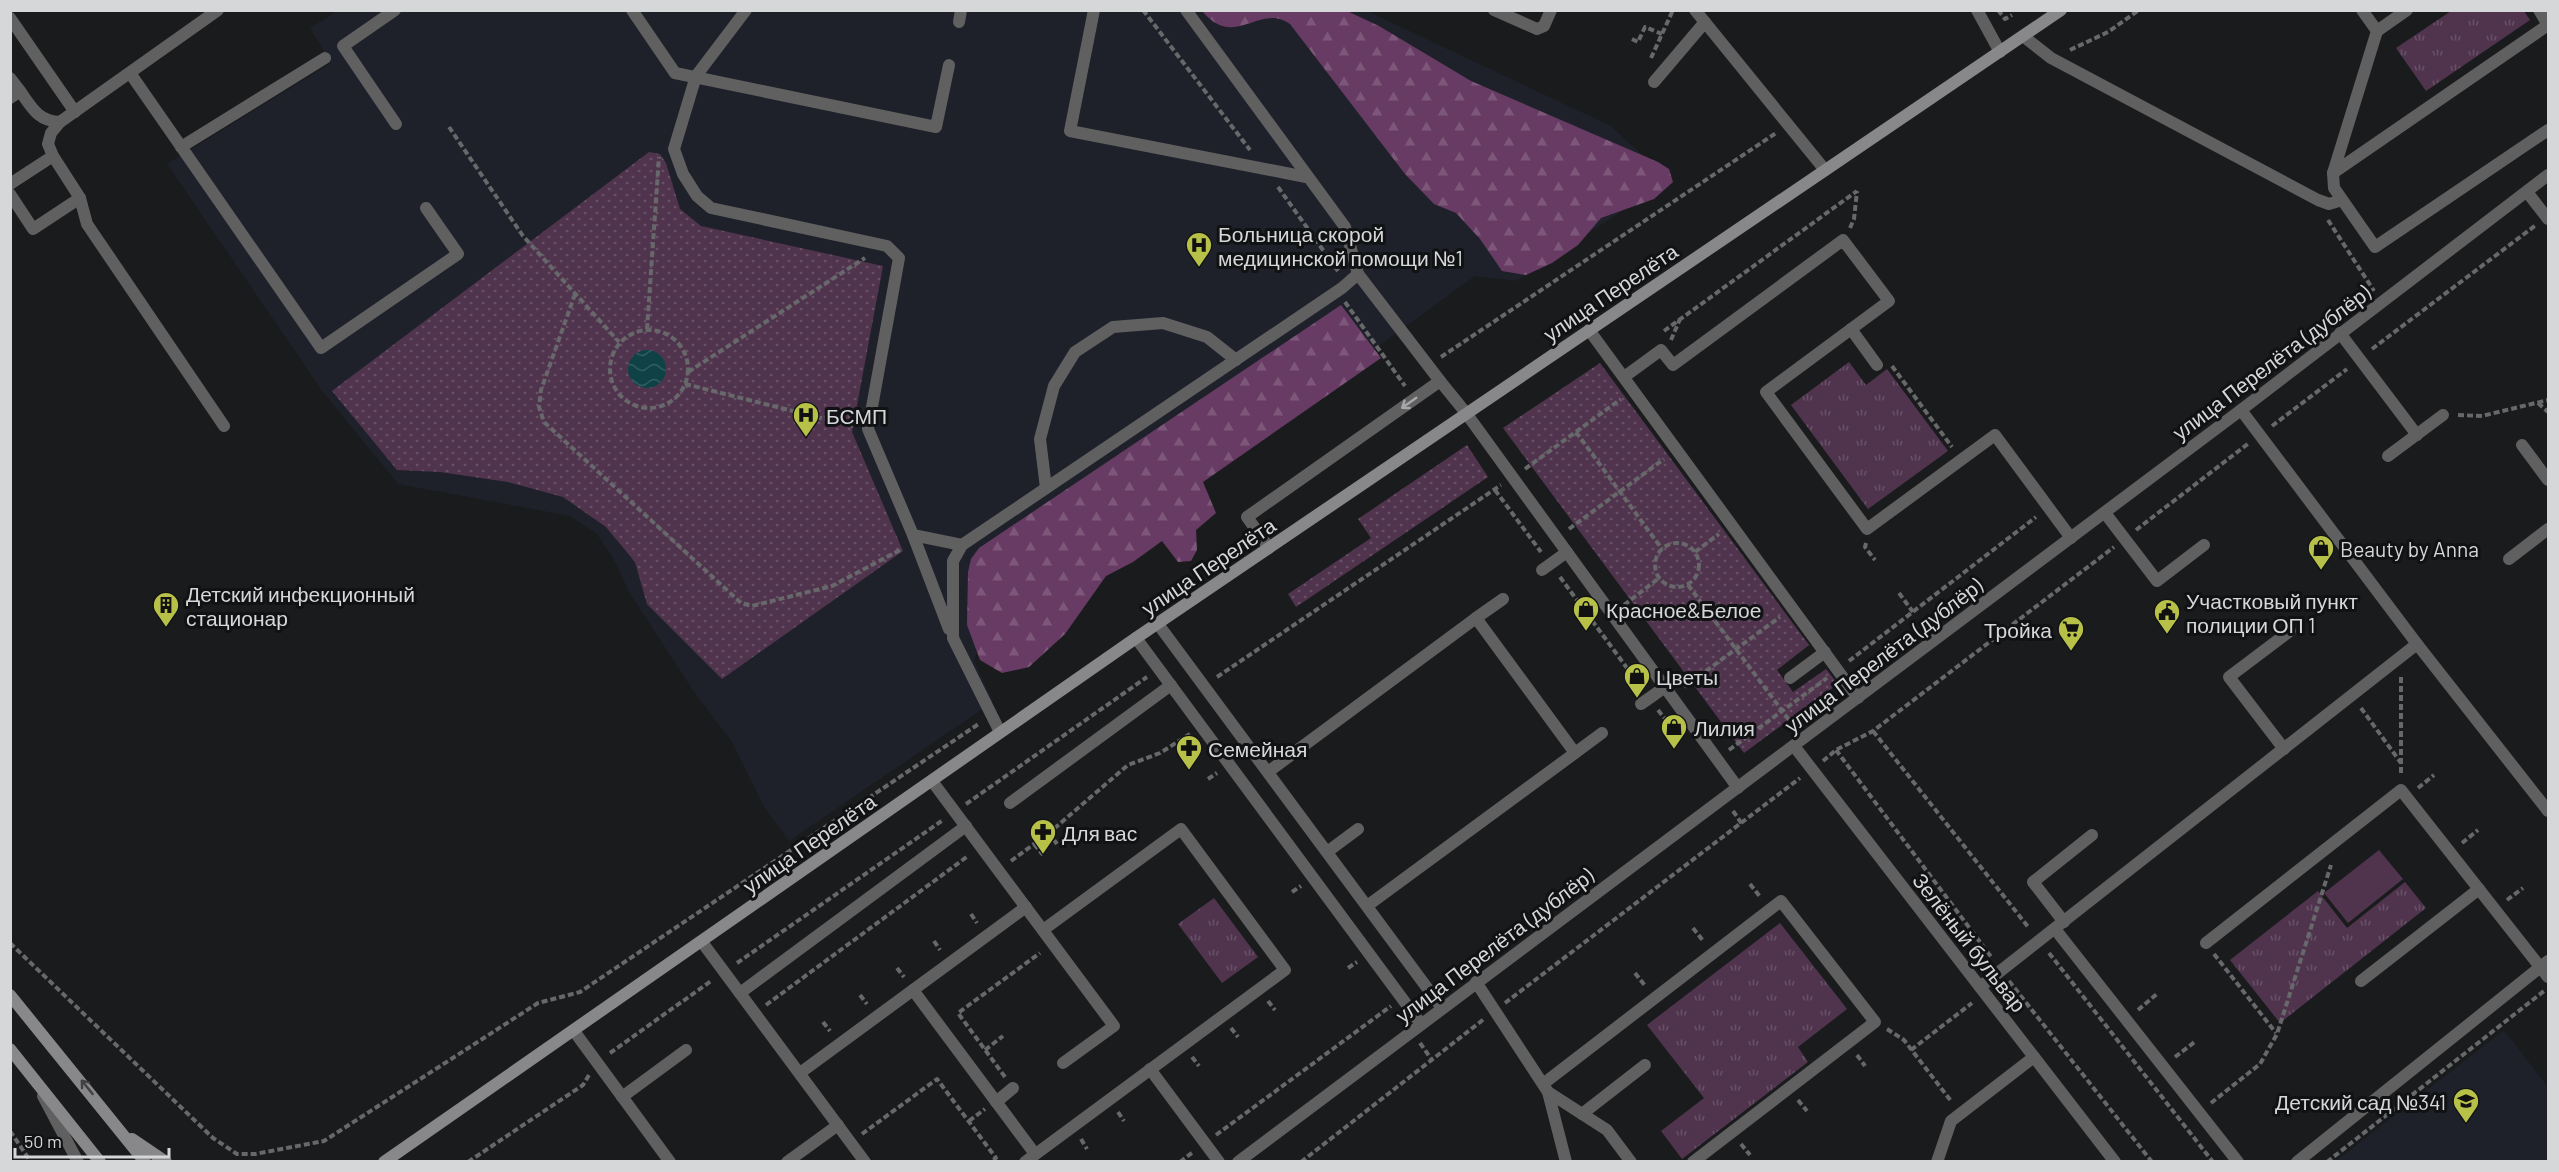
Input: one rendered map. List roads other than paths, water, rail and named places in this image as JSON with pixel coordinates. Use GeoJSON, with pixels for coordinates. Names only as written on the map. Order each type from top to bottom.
{"type":"FeatureCollection","features":[{"type":"Feature","properties":{"kind":"main road","name":"улица Перелёта"},"geometry":{"type":"LineString","coordinates":[[384,1161],[1136,638],[2061,10]]}},
{"type":"Feature","properties":{"kind":"main road"},"geometry":{"type":"LineString","coordinates":[[10,995],[145,1161]]}},
{"type":"Feature","properties":{"kind":"main road"},"geometry":{"type":"LineString","coordinates":[[10,1049],[100,1161]]}},
{"type":"Feature","properties":{"kind":"main road"},"geometry":{"type":"LineString","coordinates":[[124,1133],[166,1161]]}},
{"type":"Feature","properties":{"kind":"street"},"geometry":{"type":"LineString","coordinates":[[20,10],[10,18],[75,112]]}},
{"type":"Feature","properties":{"kind":"street"},"geometry":{"type":"LineString","coordinates":[[218,10],[60,122],[51,133],[48,144],[53,156],[80,198],[87,224],[224,426]]}},
{"type":"Feature","properties":{"kind":"street"},"geometry":{"type":"LineString","coordinates":[[395,10],[343,46],[396,124]]}},
{"type":"Feature","properties":{"kind":"street"},"geometry":{"type":"LineString","coordinates":[[632,10],[675,73],[936,127],[949,65]]}},
{"type":"Feature","properties":{"kind":"street"},"geometry":{"type":"LineString","coordinates":[[746,10],[696,76],[674,149],[683,174],[698,196],[711,208],[887,246],[899,258],[868,429],[915,539],[953,638],[1000,732]]}},
{"type":"Feature","properties":{"kind":"street"},"geometry":{"type":"LineString","coordinates":[[1094,10],[1070,131],[1306,177]]}},
{"type":"Feature","properties":{"kind":"street"},"geometry":{"type":"LineString","coordinates":[[1186,10],[1345,228],[1358,274],[1466,413],[1738,788]]}},
{"type":"Feature","properties":{"kind":"street"},"geometry":{"type":"LineString","coordinates":[[1494,10],[1537,29],[1544,26],[1551,10]]}},
{"type":"Feature","properties":{"kind":"street"},"geometry":{"type":"LineString","coordinates":[[1695,10],[1825,170]]}},
{"type":"Feature","properties":{"kind":"street"},"geometry":{"type":"LineString","coordinates":[[1977,10],[2000,52]]}},
{"type":"Feature","properties":{"kind":"street"},"geometry":{"type":"LineString","coordinates":[[2362,10],[2377,31]]}},
{"type":"Feature","properties":{"kind":"street"},"geometry":{"type":"LineString","coordinates":[[2407,10],[2377,31],[2333,173],[2334,188],[2375,247],[2548,130]]}},
{"type":"Feature","properties":{"kind":"street"},"geometry":{"type":"LineString","coordinates":[[2333,173],[2548,24],[2539,10]]}},
{"type":"Feature","properties":{"kind":"street"},"geometry":{"type":"LineString","coordinates":[[1654,82],[1705,22]]}},
{"type":"Feature","properties":{"kind":"street"},"geometry":{"type":"LineString","coordinates":[[2023,36],[2051,58],[2329,204],[2342,200]]}},
{"type":"Feature","properties":{"kind":"street"},"geometry":{"type":"LineString","coordinates":[[181,147],[326,58]]}},
{"type":"Feature","properties":{"kind":"street"},"geometry":{"type":"LineString","coordinates":[[130,73],[321,348],[458,254],[426,208]]}},
{"type":"Feature","properties":{"kind":"street"},"geometry":{"type":"LineString","coordinates":[[10,78],[15,95],[37,116],[50,122],[60,122]]}},
{"type":"Feature","properties":{"kind":"street"},"geometry":{"type":"LineString","coordinates":[[10,184],[53,156]]}},
{"type":"Feature","properties":{"kind":"street","name":"улица Перелёта (дублёр)"},"geometry":{"type":"LineString","coordinates":[[1238,1161],[2105,513],[2548,175]]}},
{"type":"Feature","properties":{"kind":"street"},"geometry":{"type":"LineString","coordinates":[[2527,192],[2548,218]]}},
{"type":"Feature","properties":{"kind":"street"},"geometry":{"type":"LineString","coordinates":[[10,194],[33,229],[80,198]]}},
{"type":"Feature","properties":{"kind":"street"},"geometry":{"type":"LineString","coordinates":[[1624,377],[1661,350],[1673,365],[1844,240],[1889,301],[1766,392],[1867,529],[1995,435],[2071,538]]}},
{"type":"Feature","properties":{"kind":"street"},"geometry":{"type":"LineString","coordinates":[[953,638],[953,561],[962,545],[1342,288],[1358,274]]}},
{"type":"Feature","properties":{"kind":"street"},"geometry":{"type":"LineString","coordinates":[[1046,488],[1040,439],[1054,386],[1075,352],[1113,327],[1163,323],[1207,337],[1236,360]]}},
{"type":"Feature","properties":{"kind":"street"},"geometry":{"type":"LineString","coordinates":[[1851,329],[1882,362]]}},
{"type":"Feature","properties":{"kind":"street"},"geometry":{"type":"LineString","coordinates":[[1589,330],[1858,698]]}},
{"type":"Feature","properties":{"kind":"street"},"geometry":{"type":"LineString","coordinates":[[2340,333],[2416,435]]}},
{"type":"Feature","properties":{"kind":"street"},"geometry":{"type":"LineString","coordinates":[[1269,548],[1247,517],[1440,381]]}},
{"type":"Feature","properties":{"kind":"street"},"geometry":{"type":"LineString","coordinates":[[2241,410],[2417,644],[2548,811]]}},
{"type":"Feature","properties":{"kind":"street"},"geometry":{"type":"LineString","coordinates":[[2388,456],[2444,415]]}},
{"type":"Feature","properties":{"kind":"street"},"geometry":{"type":"LineString","coordinates":[[2522,445],[2548,480]]}},
{"type":"Feature","properties":{"kind":"street"},"geometry":{"type":"LineString","coordinates":[[2105,513],[2157,581],[2204,545]]}},
{"type":"Feature","properties":{"kind":"street"},"geometry":{"type":"LineString","coordinates":[[2510,559],[2548,529]]}},
{"type":"Feature","properties":{"kind":"street"},"geometry":{"type":"LineString","coordinates":[[915,539],[962,545]]}},
{"type":"Feature","properties":{"kind":"street"},"geometry":{"type":"LineString","coordinates":[[1546,567],[1567,552]]}},
{"type":"Feature","properties":{"kind":"street"},"geometry":{"type":"LineString","coordinates":[[1268,772],[1503,599]]}},
{"type":"Feature","properties":{"kind":"street"},"geometry":{"type":"LineString","coordinates":[[1476,618],[1575,753]]}},
{"type":"Feature","properties":{"kind":"street"},"geometry":{"type":"LineString","coordinates":[[1158,624],[1442,1008]]}},
{"type":"Feature","properties":{"kind":"street"},"geometry":{"type":"LineString","coordinates":[[2284,749],[2229,677],[2290,631]]}},
{"type":"Feature","properties":{"kind":"street"},"geometry":{"type":"LineString","coordinates":[[1136,638],[1421,1023]]}},
{"type":"Feature","properties":{"kind":"street"},"geometry":{"type":"LineString","coordinates":[[1983,990],[2059,925],[2417,644]]}},
{"type":"Feature","properties":{"kind":"street"},"geometry":{"type":"LineString","coordinates":[[1790,678],[1825,652]]}},
{"type":"Feature","properties":{"kind":"street"},"geometry":{"type":"LineString","coordinates":[[1010,803],[1171,685]]}},
{"type":"Feature","properties":{"kind":"street"},"geometry":{"type":"LineString","coordinates":[[1645,701],[1668,691]]}},
{"type":"Feature","properties":{"kind":"street"},"geometry":{"type":"LineString","coordinates":[[1367,906],[1602,733]]}},
{"type":"Feature","properties":{"kind":"street","name":"Зелёный бульвар"},"geometry":{"type":"LineString","coordinates":[[1794,746],[2115,1161]]}},
{"type":"Feature","properties":{"kind":"street"},"geometry":{"type":"LineString","coordinates":[[933,781],[1114,1026],[1064,1063]]}},
{"type":"Feature","properties":{"kind":"street"},"geometry":{"type":"LineString","coordinates":[[2206,944],[2401,790],[2546,969],[2297,1161]]}},
{"type":"Feature","properties":{"kind":"street"},"geometry":{"type":"LineString","coordinates":[[740,993],[966,826]]}},
{"type":"Feature","properties":{"kind":"street"},"geometry":{"type":"LineString","coordinates":[[1327,852],[1358,828]]}},
{"type":"Feature","properties":{"kind":"street"},"geometry":{"type":"LineString","coordinates":[[913,990],[996,1102],[1030,1158],[1285,970],[1181,829],[1043,930]]}},
{"type":"Feature","properties":{"kind":"street"},"geometry":{"type":"LineString","coordinates":[[2092,835],[2033,882],[2059,925],[2126,1019],[2238,1161]]}},
{"type":"Feature","properties":{"kind":"street"},"geometry":{"type":"LineString","coordinates":[[2361,981],[2479,889]]}},
{"type":"Feature","properties":{"kind":"street"},"geometry":{"type":"LineString","coordinates":[[1545,1088],[1781,901],[1875,1022],[1693,1161]]}},
{"type":"Feature","properties":{"kind":"street"},"geometry":{"type":"LineString","coordinates":[[800,1073],[1026,907]]}},
{"type":"Feature","properties":{"kind":"street"},"geometry":{"type":"LineString","coordinates":[[702,942],[865,1161]]}},
{"type":"Feature","properties":{"kind":"street"},"geometry":{"type":"LineString","coordinates":[[1476,982],[1545,1088],[1566,1161]]}},
{"type":"Feature","properties":{"kind":"street"},"geometry":{"type":"LineString","coordinates":[[574,1031],[670,1161]]}},
{"type":"Feature","properties":{"kind":"street"},"geometry":{"type":"LineString","coordinates":[[622,1097],[686,1050]]}},
{"type":"Feature","properties":{"kind":"street"},"geometry":{"type":"LineString","coordinates":[[1937,1161],[1951,1122],[2034,1057]]}},
{"type":"Feature","properties":{"kind":"street"},"geometry":{"type":"LineString","coordinates":[[1582,1114],[1645,1065]]}},
{"type":"Feature","properties":{"kind":"street"},"geometry":{"type":"LineString","coordinates":[[1150,1069],[1219,1161]]}},
{"type":"Feature","properties":{"kind":"street"},"geometry":{"type":"LineString","coordinates":[[33,1076],[78,1161]]}},
{"type":"Feature","properties":{"kind":"street"},"geometry":{"type":"LineString","coordinates":[[996,1102],[1013,1088]]}},
{"type":"Feature","properties":{"kind":"street"},"geometry":{"type":"LineString","coordinates":[[1545,1088],[1607,1130],[1631,1161]]}},
{"type":"Feature","properties":{"kind":"street"},"geometry":{"type":"LineString","coordinates":[[787,1161],[838,1125]]}},
{"type":"Feature","properties":{"kind":"water"},"geometry":{"type":"Polygon","coordinates":[[[647,350],[660,356],[666,369],[660,382],[647,388],[634,382],[628,369],[634,356],[647,350]]]}},
{"type":"Feature","properties":{"kind":"place","name":"Больница скорой медицинской помощи №1"},"geometry":{"type":"Point","coordinates":[1199,268]}},
{"type":"Feature","properties":{"kind":"place","name":"БСМП"},"geometry":{"type":"Point","coordinates":[806,438]}},
{"type":"Feature","properties":{"kind":"place","name":"Beauty by Anna"},"geometry":{"type":"Point","coordinates":[2321,571]}},
{"type":"Feature","properties":{"kind":"place","name":"Детский инфекционный стационар"},"geometry":{"type":"Point","coordinates":[166,628]}},
{"type":"Feature","properties":{"kind":"place","name":"Красное&Белое"},"geometry":{"type":"Point","coordinates":[1586,632]}},
{"type":"Feature","properties":{"kind":"place","name":"Участковый пункт полиции ОП 1"},"geometry":{"type":"Point","coordinates":[2167,635]}},
{"type":"Feature","properties":{"kind":"place","name":"Тройка"},"geometry":{"type":"Point","coordinates":[2071,652]}},
{"type":"Feature","properties":{"kind":"place","name":"Цветы"},"geometry":{"type":"Point","coordinates":[1637,699]}},
{"type":"Feature","properties":{"kind":"place","name":"Лилия"},"geometry":{"type":"Point","coordinates":[1674,750]}},
{"type":"Feature","properties":{"kind":"place","name":"Семейная"},"geometry":{"type":"Point","coordinates":[1189,771]}},
{"type":"Feature","properties":{"kind":"place","name":"Для вас"},"geometry":{"type":"Point","coordinates":[1043,855]}},
{"type":"Feature","properties":{"kind":"place","name":"Детский сад №341"},"geometry":{"type":"Point","coordinates":[2466,1124]}}]}
